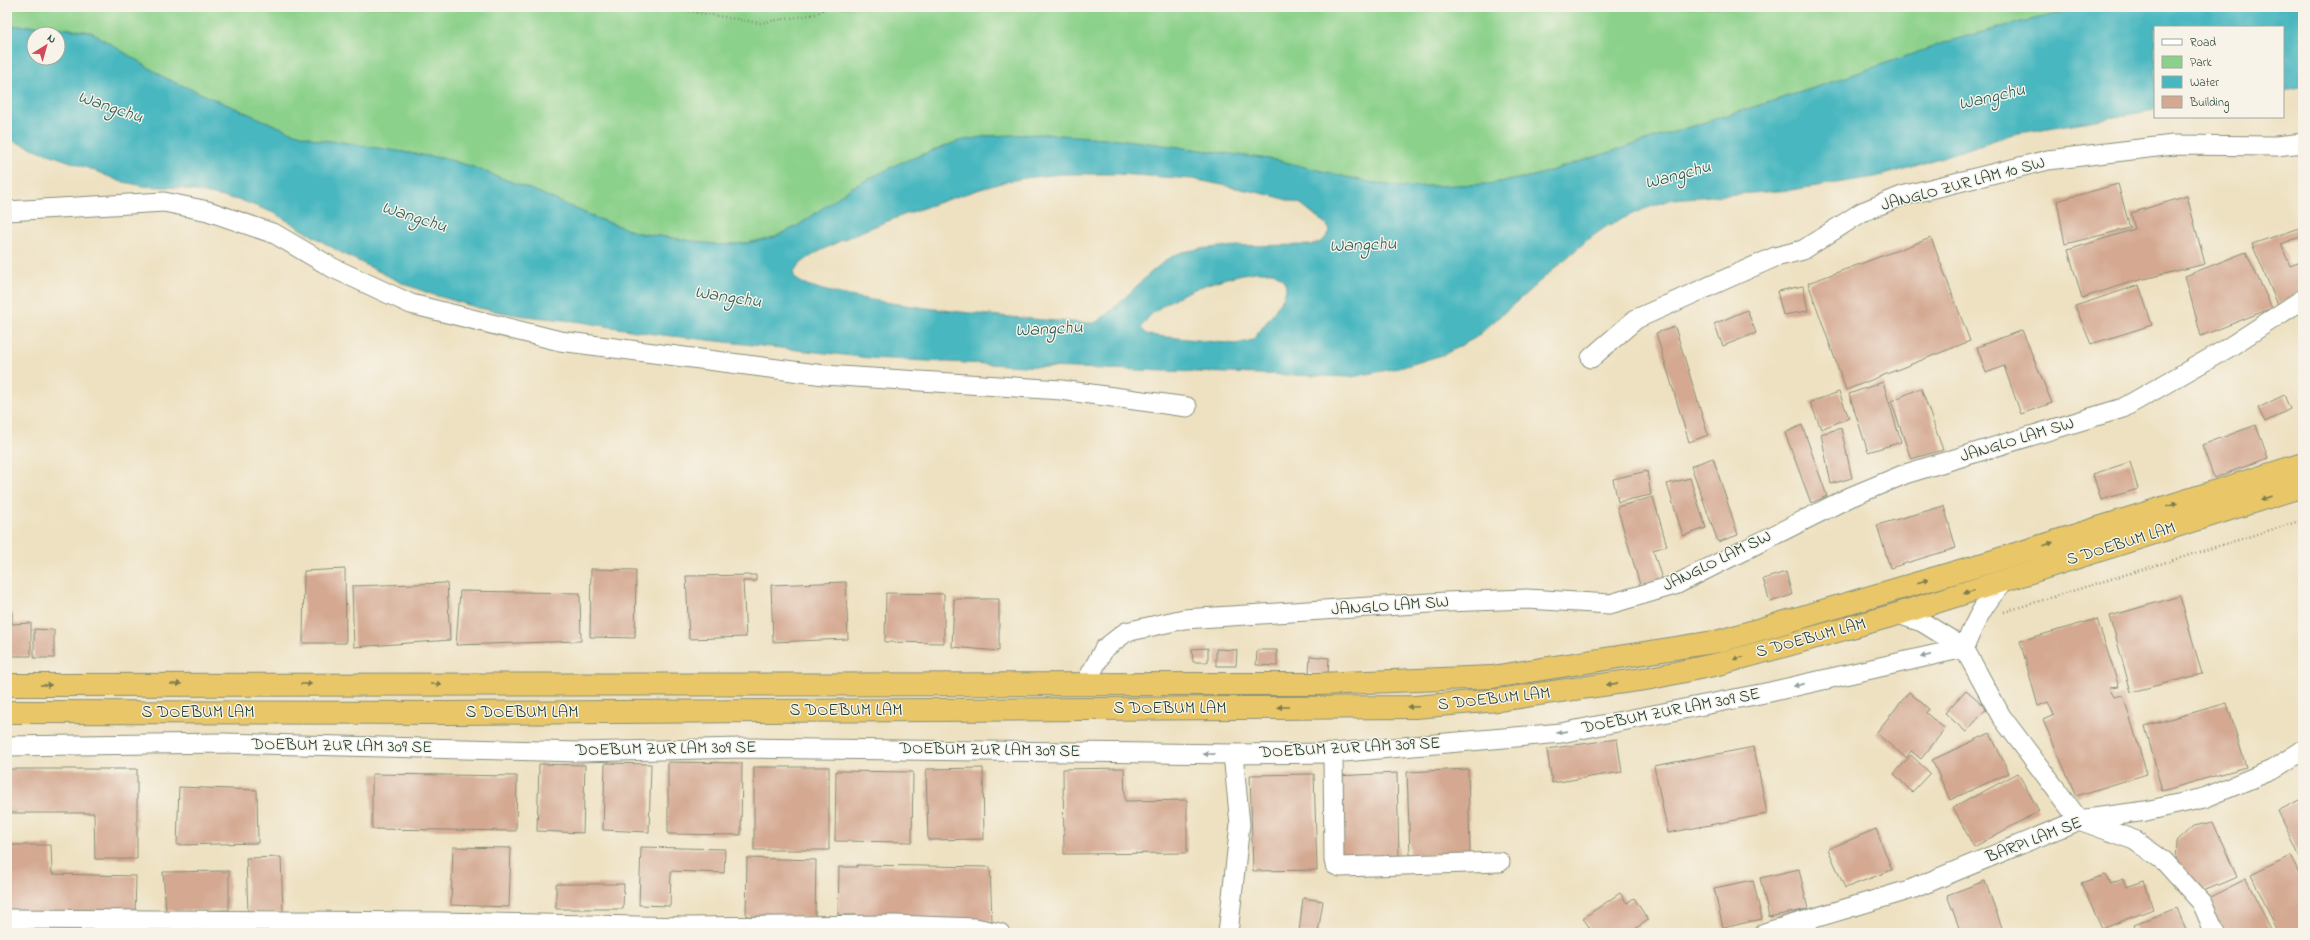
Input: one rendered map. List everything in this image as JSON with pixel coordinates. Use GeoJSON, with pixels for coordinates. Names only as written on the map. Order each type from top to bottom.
{"type":"FeatureCollection","features":[{"type":"Feature","properties":{"kind":"highway","name":"S DOEBUM LAM"},"geometry":{"type":"LineString","coordinates":[[7,685],[1318,684],[1492,677],[1720,641],[1990,562],[2303,464]]}},
{"type":"Feature","properties":{"kind":"highway","name":"S DOEBUM LAM"},"geometry":{"type":"LineString","coordinates":[[7,712],[460,712],[1415,707],[1498,700],[1651,678],[1724,662],[1898,614],[2303,486]]}},
{"type":"Feature","properties":{"kind":"street","name":"JANGLO ZUR LAM 10 SW"},"geometry":{"type":"LineString","coordinates":[[1591,358],[1636,320],[1775,257],[1803,250],[1862,212],[1902,196],[2048,160],[2173,146],[2276,146],[2303,143]]}},
{"type":"Feature","properties":{"kind":"street"},"geometry":{"type":"LineString","coordinates":[[7,211],[164,202],[208,211],[275,234],[333,268],[411,304],[560,341],[824,374],[1061,390],[1186,407]]}},
{"type":"Feature","properties":{"kind":"street","name":"JANGLO LAM SW"},"geometry":{"type":"LineString","coordinates":[[1085,684],[1104,649],[1126,632],[1184,619],[1461,601],[1527,599],[1610,604],[1675,585],[1850,497],[1905,474],[2123,408],[2228,348],[2303,299]]}},
{"type":"Feature","properties":{"kind":"street"},"geometry":{"type":"LineString","coordinates":[[1964,648],[1978,614],[1987,600],[2005,580]]}},
{"type":"Feature","properties":{"kind":"street"},"geometry":{"type":"LineString","coordinates":[[1898,614],[1922,622],[1964,648],[2001,716],[2079,820],[2134,840],[2164,861],[2202,904],[2215,933]]}},
{"type":"Feature","properties":{"kind":"street","name":"DOEBUM ZUR LAM 309 SE"},"geometry":{"type":"LineString","coordinates":[[7,746],[223,743],[580,752],[741,748],[1233,754],[1333,753],[1561,733],[1770,692],[1964,648]]}},
{"type":"Feature","properties":{"kind":"street","name":"BARPI LAM SE"},"geometry":{"type":"LineString","coordinates":[[1764,933],[1912,890],[2079,820],[2146,812],[2204,798],[2272,770],[2303,750]]}},
{"type":"Feature","properties":{"kind":"street"},"geometry":{"type":"LineString","coordinates":[[1333,753],[1334,860],[1336,865],[1340,867],[1500,862]]}},
{"type":"Feature","properties":{"kind":"street"},"geometry":{"type":"LineString","coordinates":[[1228,933],[1240,824],[1233,754]]}},
{"type":"Feature","properties":{"kind":"street"},"geometry":{"type":"LineString","coordinates":[[7,919],[440,922],[687,927],[894,926],[975,928],[1000,933]]}},
{"type":"Feature","properties":{"kind":"path"},"geometry":{"type":"LineString","coordinates":[[665,7],[760,23],[816,14],[827,7]]}},
{"type":"Feature","properties":{"kind":"path"},"geometry":{"type":"LineString","coordinates":[[1220,7],[1231,7]]}},
{"type":"Feature","properties":{"kind":"green space"},"geometry":{"type":"Polygon","coordinates":[[[7,7],[2090,7],[2017,23],[1953,40],[1814,88],[1534,176],[1488,184],[1402,187],[1368,182],[1276,160],[1118,139],[1044,134],[988,136],[959,141],[900,163],[851,188],[799,225],[775,237],[747,243],[720,245],[638,233],[596,218],[540,193],[470,166],[446,159],[341,142],[319,140],[291,132],[167,79],[91,32],[66,29],[66,26],[7,26],[7,7]]]}},
{"type":"Feature","properties":{"kind":"water","name":"Wangchu"},"geometry":{"type":"Polygon","coordinates":[[[2088,7],[2303,7],[2303,86],[2284,91],[2284,26],[2154,26],[2154,110],[2013,134],[1909,168],[1875,177],[1791,190],[1672,199],[1639,211],[1607,226],[1586,241],[1475,338],[1445,354],[1403,367],[1351,377],[1044,367],[870,358],[654,334],[581,322],[517,315],[479,308],[431,294],[402,283],[340,252],[274,213],[243,201],[180,188],[143,186],[119,181],[7,139],[7,26],[26,26],[26,66],[66,66],[66,29],[91,32],[167,79],[291,132],[319,140],[341,142],[446,159],[470,166],[540,193],[596,218],[638,233],[720,245],[747,243],[775,237],[799,225],[851,188],[900,163],[959,141],[988,136],[1044,134],[1118,139],[1276,160],[1368,182],[1402,187],[1488,184],[1534,176],[1814,88],[1953,40],[2017,23],[2088,7]],[[1061,174],[1023,178],[964,194],[889,221],[820,251],[800,265],[794,276],[808,285],[839,294],[884,302],[986,315],[1095,323],[1115,307],[1153,271],[1173,256],[1184,252],[1219,247],[1312,245],[1322,241],[1327,237],[1330,231],[1327,225],[1301,204],[1270,195],[1193,179],[1118,174],[1061,174]],[[1273,272],[1242,274],[1192,290],[1160,307],[1149,317],[1141,328],[1148,335],[1236,344],[1253,340],[1272,315],[1286,289],[1285,283],[1282,279],[1273,272]]]}},
{"type":"Feature","properties":{"kind":"building"},"geometry":{"type":"Polygon","coordinates":[[[2118,184],[2130,228],[2065,244],[2057,201],[2118,184]]]}},
{"type":"Feature","properties":{"kind":"building"},"geometry":{"type":"Polygon","coordinates":[[[2187,196],[2205,264],[2128,283],[2082,298],[2068,250],[2135,229],[2131,213],[2187,196]]]}},
{"type":"Feature","properties":{"kind":"building"},"geometry":{"type":"Polygon","coordinates":[[[2303,227],[2303,236],[2281,244],[2290,266],[2303,261],[2303,289],[2278,305],[2252,244],[2303,227]]]}},
{"type":"Feature","properties":{"kind":"building"},"geometry":{"type":"Polygon","coordinates":[[[1931,238],[1970,341],[1846,390],[1808,283],[1931,238]]]}},
{"type":"Feature","properties":{"kind":"building"},"geometry":{"type":"Polygon","coordinates":[[[2246,252],[2272,308],[2201,336],[2185,276],[2246,252]]]}},
{"type":"Feature","properties":{"kind":"building"},"geometry":{"type":"Polygon","coordinates":[[[2139,285],[2152,325],[2091,344],[2075,306],[2139,285]]]}},
{"type":"Feature","properties":{"kind":"building"},"geometry":{"type":"Polygon","coordinates":[[[1803,286],[1808,311],[1783,315],[1777,291],[1803,286]]]}},
{"type":"Feature","properties":{"kind":"building"},"geometry":{"type":"Polygon","coordinates":[[[1747,310],[1756,333],[1723,346],[1714,324],[1747,310]]]}},
{"type":"Feature","properties":{"kind":"building"},"geometry":{"type":"Polygon","coordinates":[[[1675,327],[1708,435],[1689,442],[1656,333],[1675,327]]]}},
{"type":"Feature","properties":{"kind":"building"},"geometry":{"type":"Polygon","coordinates":[[[2022,330],[2052,403],[2021,414],[2004,366],[1986,373],[1977,347],[2022,330]]]}},
{"type":"Feature","properties":{"kind":"building"},"geometry":{"type":"Polygon","coordinates":[[[1883,382],[1901,442],[1868,452],[1849,394],[1883,382]]]}},
{"type":"Feature","properties":{"kind":"building"},"geometry":{"type":"Polygon","coordinates":[[[1921,388],[1943,450],[1911,459],[1891,401],[1921,388]]]}},
{"type":"Feature","properties":{"kind":"building"},"geometry":{"type":"Polygon","coordinates":[[[1839,392],[1849,418],[1821,429],[1810,402],[1839,392]]]}},
{"type":"Feature","properties":{"kind":"building"},"geometry":{"type":"Polygon","coordinates":[[[2284,395],[2290,409],[2265,422],[2258,408],[2284,395]]]}},
{"type":"Feature","properties":{"kind":"building"},"geometry":{"type":"Polygon","coordinates":[[[1802,425],[1827,496],[1811,503],[1785,433],[1802,425]]]}},
{"type":"Feature","properties":{"kind":"building"},"geometry":{"type":"Polygon","coordinates":[[[2256,425],[2268,458],[2214,478],[2202,445],[2256,425]]]}},
{"type":"Feature","properties":{"kind":"building"},"geometry":{"type":"Polygon","coordinates":[[[1841,428],[1852,478],[1831,484],[1821,434],[1841,428]]]}},
{"type":"Feature","properties":{"kind":"building"},"geometry":{"type":"Polygon","coordinates":[[[1713,458],[1738,535],[1718,542],[1691,466],[1713,458]]]}},
{"type":"Feature","properties":{"kind":"building"},"geometry":{"type":"Polygon","coordinates":[[[2130,462],[2138,489],[2101,500],[2093,474],[2130,462]]]}},
{"type":"Feature","properties":{"kind":"building"},"geometry":{"type":"Polygon","coordinates":[[[1647,471],[1651,495],[1618,502],[1613,479],[1647,471]]]}},
{"type":"Feature","properties":{"kind":"building"},"geometry":{"type":"Polygon","coordinates":[[[1690,478],[1706,528],[1683,536],[1667,484],[1690,478]]]}},
{"type":"Feature","properties":{"kind":"building"},"geometry":{"type":"Polygon","coordinates":[[[1653,497],[1667,546],[1653,550],[1662,579],[1640,585],[1617,507],[1653,497]]]}},
{"type":"Feature","properties":{"kind":"building"},"geometry":{"type":"Polygon","coordinates":[[[1944,506],[1956,548],[1890,568],[1877,525],[1944,506]]]}},
{"type":"Feature","properties":{"kind":"building"},"geometry":{"type":"Polygon","coordinates":[[[345,569],[346,643],[303,643],[304,571],[345,569]]]}},
{"type":"Feature","properties":{"kind":"building"},"geometry":{"type":"Polygon","coordinates":[[[591,569],[636,570],[635,638],[590,637],[591,569]]]}},
{"type":"Feature","properties":{"kind":"building"},"geometry":{"type":"Polygon","coordinates":[[[1786,572],[1792,595],[1770,602],[1763,579],[1786,572]]]}},
{"type":"Feature","properties":{"kind":"building"},"geometry":{"type":"Polygon","coordinates":[[[756,575],[756,581],[743,581],[746,637],[689,639],[686,576],[756,575]]]}},
{"type":"Feature","properties":{"kind":"building"},"geometry":{"type":"Polygon","coordinates":[[[846,582],[848,639],[773,642],[771,585],[846,582]]]}},
{"type":"Feature","properties":{"kind":"building"},"geometry":{"type":"Polygon","coordinates":[[[447,583],[450,640],[354,647],[352,586],[447,583]]]}},
{"type":"Feature","properties":{"kind":"building"},"geometry":{"type":"Polygon","coordinates":[[[460,591],[580,593],[581,641],[456,645],[460,591]]]}},
{"type":"Feature","properties":{"kind":"building"},"geometry":{"type":"Polygon","coordinates":[[[886,593],[944,594],[944,643],[885,642],[886,593]]]}},
{"type":"Feature","properties":{"kind":"building"},"geometry":{"type":"Polygon","coordinates":[[[2180,596],[2202,674],[2131,692],[2110,616],[2180,596]]]}},
{"type":"Feature","properties":{"kind":"building"},"geometry":{"type":"Polygon","coordinates":[[[954,599],[999,599],[999,651],[952,647],[954,599]]]}},
{"type":"Feature","properties":{"kind":"building"},"geometry":{"type":"Polygon","coordinates":[[[7,612],[12,612],[12,624],[31,623],[31,656],[7,656],[7,612]]]}},
{"type":"Feature","properties":{"kind":"building"},"geometry":{"type":"Polygon","coordinates":[[[2097,619],[2119,687],[2109,688],[2114,697],[2123,695],[2147,774],[2076,796],[2043,720],[2054,715],[2048,702],[2038,706],[2020,641],[2097,619]]]}},
{"type":"Feature","properties":{"kind":"building"},"geometry":{"type":"Polygon","coordinates":[[[34,629],[54,630],[54,658],[34,658],[34,629]]]}},
{"type":"Feature","properties":{"kind":"building"},"geometry":{"type":"Polygon","coordinates":[[[1208,648],[1208,662],[1193,662],[1192,649],[1208,648]]]}},
{"type":"Feature","properties":{"kind":"building"},"geometry":{"type":"Polygon","coordinates":[[[1216,649],[1237,650],[1236,666],[1216,666],[1216,649]]]}},
{"type":"Feature","properties":{"kind":"building"},"geometry":{"type":"Polygon","coordinates":[[[1257,650],[1277,650],[1277,666],[1256,665],[1257,650]]]}},
{"type":"Feature","properties":{"kind":"building"},"geometry":{"type":"Polygon","coordinates":[[[1310,656],[1329,658],[1328,675],[1309,673],[1310,656]]]}},
{"type":"Feature","properties":{"kind":"building"},"geometry":{"type":"Polygon","coordinates":[[[1966,690],[1987,708],[1966,732],[1945,713],[1966,690]]]}},
{"type":"Feature","properties":{"kind":"building"},"geometry":{"type":"Polygon","coordinates":[[[1909,692],[1929,709],[1926,713],[1945,729],[1921,759],[1911,751],[1906,758],[1876,733],[1909,692]]]}},
{"type":"Feature","properties":{"kind":"building"},"geometry":{"type":"Polygon","coordinates":[[[2227,703],[2246,767],[2162,791],[2145,726],[2227,703]]]}},
{"type":"Feature","properties":{"kind":"building"},"geometry":{"type":"Polygon","coordinates":[[[1990,733],[2009,773],[1950,800],[1932,760],[1990,733]]]}},
{"type":"Feature","properties":{"kind":"building"},"geometry":{"type":"Polygon","coordinates":[[[1617,739],[1622,772],[1552,783],[1547,749],[1617,739]]]}},
{"type":"Feature","properties":{"kind":"building"},"geometry":{"type":"Polygon","coordinates":[[[1754,747],[1767,814],[1668,833],[1654,766],[1754,747]]]}},
{"type":"Feature","properties":{"kind":"building"},"geometry":{"type":"Polygon","coordinates":[[[1911,755],[1930,773],[1912,792],[1894,774],[1911,755]]]}},
{"type":"Feature","properties":{"kind":"building"},"geometry":{"type":"Polygon","coordinates":[[[668,762],[742,763],[741,835],[668,834],[668,762]]]}},
{"type":"Feature","properties":{"kind":"building"},"geometry":{"type":"Polygon","coordinates":[[[605,763],[651,764],[649,832],[603,830],[605,763]]]}},
{"type":"Feature","properties":{"kind":"building"},"geometry":{"type":"Polygon","coordinates":[[[539,764],[585,765],[583,833],[537,831],[539,764]]]}},
{"type":"Feature","properties":{"kind":"building"},"geometry":{"type":"Polygon","coordinates":[[[754,767],[829,767],[829,850],[754,850],[754,767]]]}},
{"type":"Feature","properties":{"kind":"building"},"geometry":{"type":"Polygon","coordinates":[[[983,768],[984,839],[928,840],[926,769],[983,768]]]}},
{"type":"Feature","properties":{"kind":"building"},"geometry":{"type":"Polygon","coordinates":[[[1124,768],[1125,801],[1187,800],[1187,853],[1064,854],[1063,769],[1124,768]]]}},
{"type":"Feature","properties":{"kind":"building"},"geometry":{"type":"Polygon","coordinates":[[[7,769],[137,769],[137,859],[95,859],[94,813],[7,813],[7,769]]]}},
{"type":"Feature","properties":{"kind":"building"},"geometry":{"type":"Polygon","coordinates":[[[1468,769],[1470,854],[1410,855],[1407,772],[1468,769]]]}},
{"type":"Feature","properties":{"kind":"building"},"geometry":{"type":"Polygon","coordinates":[[[836,771],[913,772],[912,842],[835,841],[836,771]]]}},
{"type":"Feature","properties":{"kind":"building"},"geometry":{"type":"Polygon","coordinates":[[[1397,773],[1399,858],[1338,859],[1336,776],[1397,773]]]}},
{"type":"Feature","properties":{"kind":"building"},"geometry":{"type":"Polygon","coordinates":[[[2018,773],[2039,811],[1974,847],[1953,808],[2018,773]]]}},
{"type":"Feature","properties":{"kind":"building"},"geometry":{"type":"Polygon","coordinates":[[[372,774],[517,776],[516,831],[372,829],[372,774]]]}},
{"type":"Feature","properties":{"kind":"building"},"geometry":{"type":"Polygon","coordinates":[[[1314,774],[1317,870],[1253,871],[1250,775],[1314,774]]]}},
{"type":"Feature","properties":{"kind":"building"},"geometry":{"type":"Polygon","coordinates":[[[179,787],[257,790],[258,843],[177,845],[179,787]]]}},
{"type":"Feature","properties":{"kind":"building"},"geometry":{"type":"Polygon","coordinates":[[[2303,798],[2303,856],[2300,857],[2278,811],[2303,798]]]}},
{"type":"Feature","properties":{"kind":"building"},"geometry":{"type":"Polygon","coordinates":[[[2213,822],[2237,877],[2201,892],[2176,862],[2177,841],[2193,826],[2213,822]]]}},
{"type":"Feature","properties":{"kind":"building"},"geometry":{"type":"Polygon","coordinates":[[[1876,829],[1892,870],[1845,888],[1828,849],[1876,829]]]}},
{"type":"Feature","properties":{"kind":"building"},"geometry":{"type":"Polygon","coordinates":[[[7,845],[51,845],[52,874],[136,876],[135,917],[7,917],[7,845]]]}},
{"type":"Feature","properties":{"kind":"building"},"geometry":{"type":"Polygon","coordinates":[[[453,847],[511,848],[509,907],[451,905],[453,847]]]}},
{"type":"Feature","properties":{"kind":"building"},"geometry":{"type":"Polygon","coordinates":[[[641,847],[725,849],[724,873],[671,871],[670,906],[639,905],[641,847]]]}},
{"type":"Feature","properties":{"kind":"building"},"geometry":{"type":"Polygon","coordinates":[[[2290,856],[2303,881],[2303,927],[2290,933],[2279,933],[2251,875],[2290,856]]]}},
{"type":"Feature","properties":{"kind":"building"},"geometry":{"type":"Polygon","coordinates":[[[281,857],[283,913],[248,913],[246,858],[281,857]]]}},
{"type":"Feature","properties":{"kind":"building"},"geometry":{"type":"Polygon","coordinates":[[[747,858],[816,860],[815,917],[746,916],[747,858]]]}},
{"type":"Feature","properties":{"kind":"building"},"geometry":{"type":"Polygon","coordinates":[[[857,865],[990,867],[992,921],[856,919],[856,915],[838,915],[839,867],[857,867],[857,865]]]}},
{"type":"Feature","properties":{"kind":"building"},"geometry":{"type":"Polygon","coordinates":[[[1799,869],[1808,909],[1769,917],[1760,878],[1799,869]]]}},
{"type":"Feature","properties":{"kind":"building"},"geometry":{"type":"Polygon","coordinates":[[[229,871],[229,910],[166,911],[163,872],[229,871]]]}},
{"type":"Feature","properties":{"kind":"building"},"geometry":{"type":"Polygon","coordinates":[[[2105,875],[2110,884],[2123,879],[2126,887],[2144,881],[2153,909],[2102,929],[2081,883],[2105,875]]]}},
{"type":"Feature","properties":{"kind":"building"},"geometry":{"type":"Polygon","coordinates":[[[2246,879],[2273,933],[2223,933],[2206,899],[2246,879]]]}},
{"type":"Feature","properties":{"kind":"building"},"geometry":{"type":"Polygon","coordinates":[[[1753,880],[1762,919],[1723,928],[1714,888],[1753,880]]]}},
{"type":"Feature","properties":{"kind":"building"},"geometry":{"type":"Polygon","coordinates":[[[1985,881],[2004,933],[1961,933],[1947,895],[1985,881]]]}},
{"type":"Feature","properties":{"kind":"building"},"geometry":{"type":"Polygon","coordinates":[[[556,884],[624,884],[623,909],[556,909],[556,884]]]}},
{"type":"Feature","properties":{"kind":"building"},"geometry":{"type":"Polygon","coordinates":[[[1620,893],[1627,903],[1634,898],[1648,920],[1629,933],[1593,933],[1583,918],[1620,893]]]}},
{"type":"Feature","properties":{"kind":"building"},"geometry":{"type":"Polygon","coordinates":[[[1303,898],[1323,901],[1318,933],[1299,932],[1303,898]]]}},
{"type":"Feature","properties":{"kind":"building"},"geometry":{"type":"Polygon","coordinates":[[[2177,908],[2187,933],[2138,933],[2134,924],[2177,908]]]}}]}
